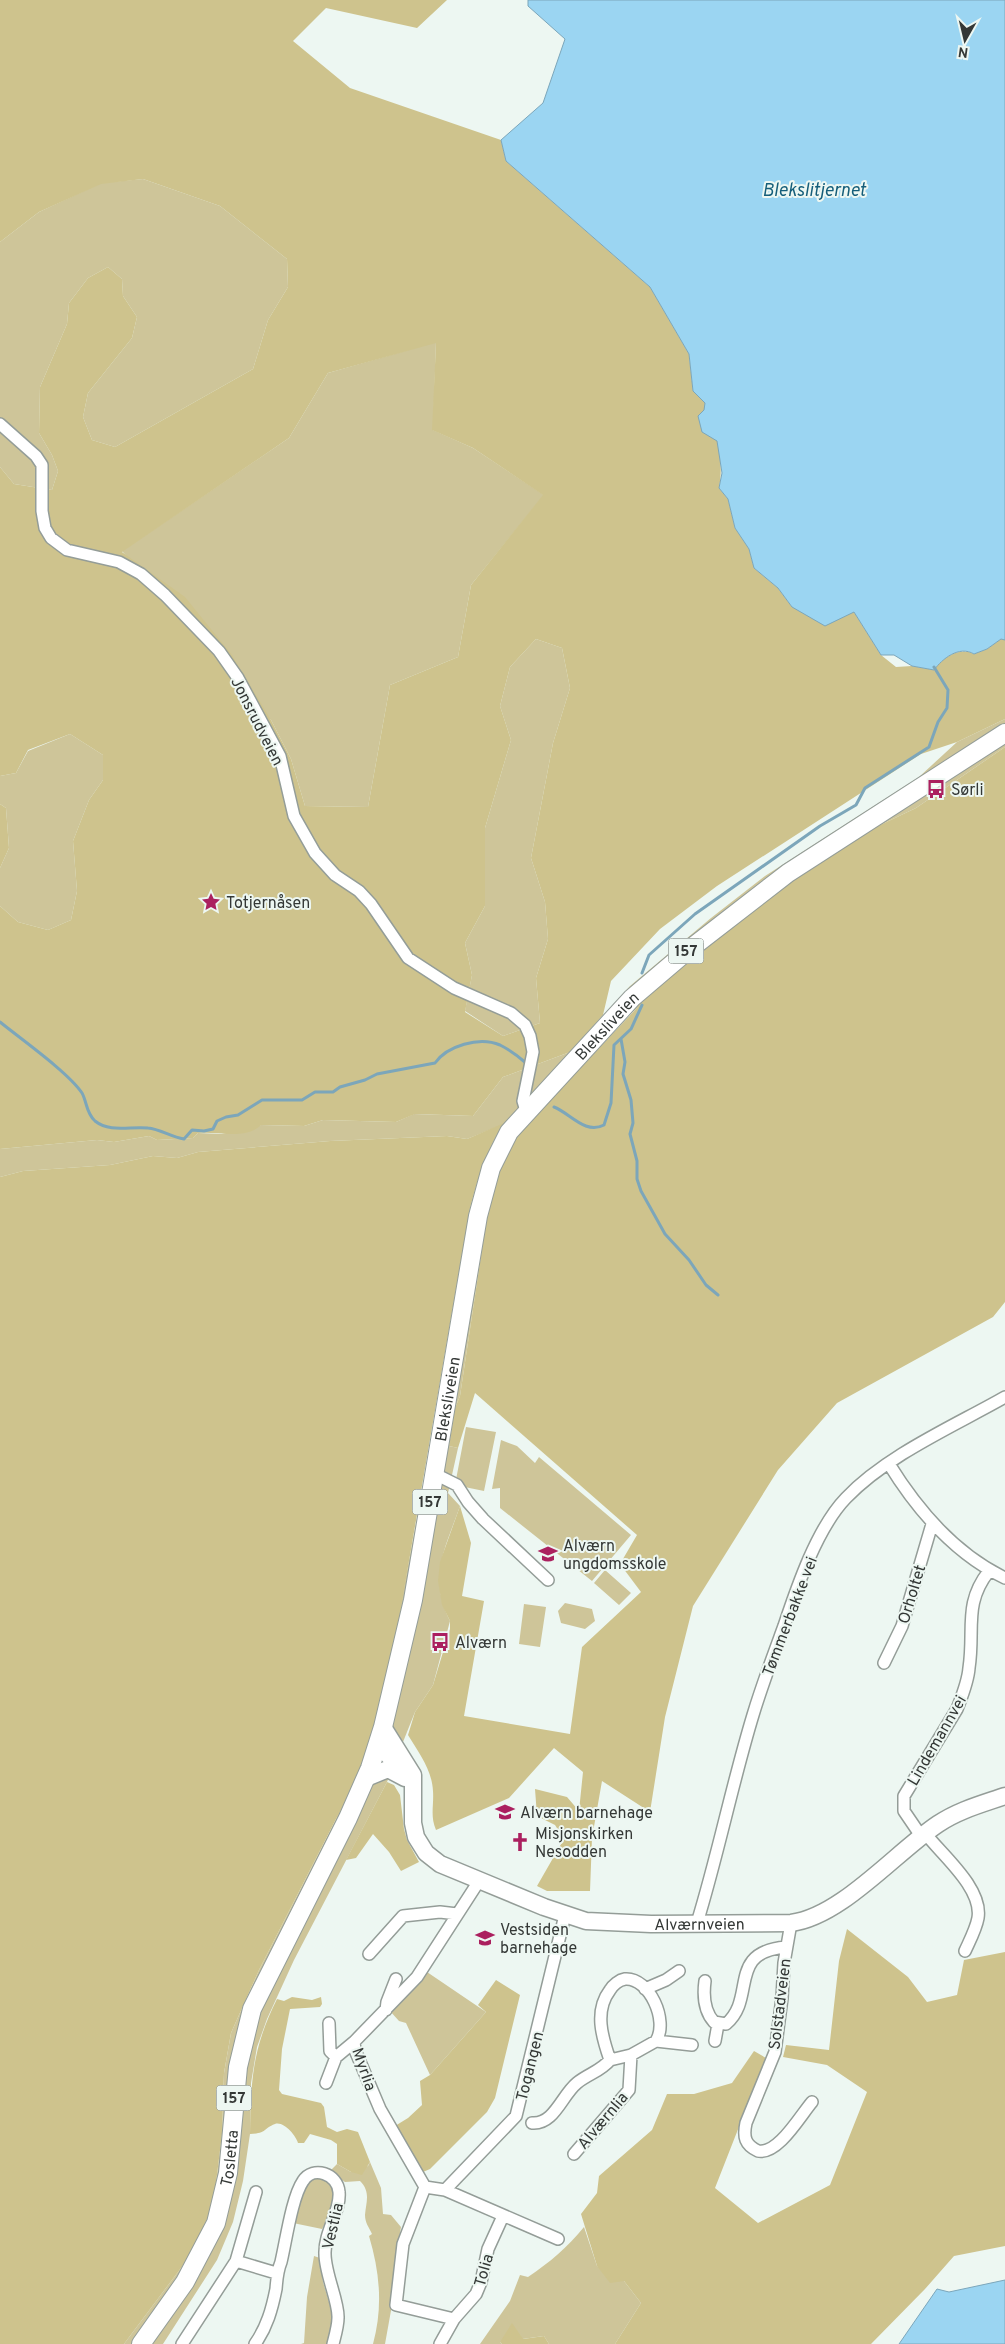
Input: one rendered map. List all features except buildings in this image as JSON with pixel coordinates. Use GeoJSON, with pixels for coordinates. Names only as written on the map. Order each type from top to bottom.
{"type":"FeatureCollection","features":[{"type":"Feature","properties":{"kind":"main road","name":"Bleksliveien"},"geometry":{"type":"LineString","coordinates":[[378,1744],[402,1651],[435,1474],[481,1199],[490,1168],[501,1145],[526,1111],[632,998],[741,908],[824,848],[1005,733]]}},
{"type":"Feature","properties":{"kind":"main road","name":"Alværnveien"},"geometry":{"type":"LineString","coordinates":[[383,1727],[413,1775],[414,1832],[422,1848],[440,1864],[565,1915],[606,1923],[791,1923],[810,1919],[832,1907],[923,1834],[958,1812],[1005,1796]]}},
{"type":"Feature","properties":{"kind":"main road","name":"Alværnveien"},"geometry":{"type":"LineString","coordinates":[[378,1744],[406,1779],[413,1801]]}},
{"type":"Feature","properties":{"kind":"main road","name":"157"},"geometry":{"type":"LineString","coordinates":[[366,1778],[378,1744]]}},
{"type":"Feature","properties":{"kind":"main road"},"geometry":{"type":"LineString","coordinates":[[366,1778],[388,1769],[397,1772],[406,1779]]}},
{"type":"Feature","properties":{"kind":"main road","name":"Tosletta"},"geometry":{"type":"LineString","coordinates":[[141,2344],[185,2282],[216,2223],[228,2172],[237,2074],[245,2031],[262,1985],[332,1850],[366,1778]]}},
{"type":"Feature","properties":{"kind":"street","name":"Jonsrudveien"},"geometry":{"type":"LineString","coordinates":[[0,424],[36,456],[42,464],[42,511],[45,528],[51,538],[67,550],[119,562],[141,574],[165,595],[219,651],[238,678],[280,756],[294,816],[303,833],[335,875],[359,891],[371,904],[408,958],[454,988],[511,1012],[525,1025],[530,1036],[533,1052],[523,1101],[526,1111]]}},
{"type":"Feature","properties":{"kind":"street","name":"Tømmerbakke vei"},"geometry":{"type":"LineString","coordinates":[[697,1923],[752,1717],[794,1593],[818,1541],[838,1506],[867,1480],[889,1464],[1005,1397]]}},
{"type":"Feature","properties":{"kind":"street"},"geometry":{"type":"LineString","coordinates":[[889,1464],[942,1535],[990,1570],[1005,1578]]}},
{"type":"Feature","properties":{"kind":"street"},"geometry":{"type":"LineString","coordinates":[[435,1474],[457,1484],[468,1502],[483,1519],[548,1580]]}},
{"type":"Feature","properties":{"kind":"street","name":"Orholtet"},"geometry":{"type":"LineString","coordinates":[[884,1663],[902,1626],[932,1524]]}},
{"type":"Feature","properties":{"kind":"street","name":"Lindemannvei"},"geometry":{"type":"LineString","coordinates":[[965,1950],[978,1918],[976,1902],[958,1871],[904,1812],[904,1796],[957,1709],[962,1696],[970,1667],[974,1596],[979,1584],[990,1570]]}},
{"type":"Feature","properties":{"kind":"street","name":"Myrlia"},"geometry":{"type":"LineString","coordinates":[[425,2187],[380,2109],[355,2050],[354,2042],[417,1977],[479,1881]]}},
{"type":"Feature","properties":{"kind":"street"},"geometry":{"type":"LineString","coordinates":[[369,1954],[403,1916],[440,1912],[457,1914]]}},
{"type":"Feature","properties":{"kind":"street","name":"Togangen"},"geometry":{"type":"LineString","coordinates":[[445,2190],[516,2116],[565,1915]]}},
{"type":"Feature","properties":{"kind":"street","name":"Solstadveien"},"geometry":{"type":"LineString","coordinates":[[791,1923],[786,1947],[776,2046],[746,2124],[744,2136],[747,2143],[758,2151],[770,2149],[789,2131],[812,2102]]}},
{"type":"Feature","properties":{"kind":"street","name":"Solstadveien"},"geometry":{"type":"LineString","coordinates":[[718,2024],[726,2024],[730,2020],[753,1959],[767,1950],[786,1947]]}},
{"type":"Feature","properties":{"kind":"street"},"geometry":{"type":"LineString","coordinates":[[645,1989],[666,1980],[679,1971]]}},
{"type":"Feature","properties":{"kind":"street"},"geometry":{"type":"LineString","coordinates":[[386,2010],[387,2002],[396,1979]]}},
{"type":"Feature","properties":{"kind":"street"},"geometry":{"type":"LineString","coordinates":[[610,2060],[602,2032],[602,2003],[608,1992],[619,1981],[628,1979],[645,1989],[660,2015],[661,2027],[656,2041]]}},
{"type":"Feature","properties":{"kind":"street"},"geometry":{"type":"LineString","coordinates":[[705,1981],[705,2005],[711,2018],[718,2024],[715,2041]]}},
{"type":"Feature","properties":{"kind":"street"},"geometry":{"type":"LineString","coordinates":[[329,2023],[330,2051],[336,2057]]}},
{"type":"Feature","properties":{"kind":"street"},"geometry":{"type":"LineString","coordinates":[[532,2123],[540,2124],[549,2119],[569,2090],[610,2060],[631,2055],[656,2041],[692,2045]]}},
{"type":"Feature","properties":{"kind":"street"},"geometry":{"type":"LineString","coordinates":[[326,2083],[336,2057],[354,2042]]}},
{"type":"Feature","properties":{"kind":"street","name":"Alværnlia"},"geometry":{"type":"LineString","coordinates":[[574,2154],[629,2090],[631,2055]]}},
{"type":"Feature","properties":{"kind":"street","name":"Vestlia"},"geometry":{"type":"LineString","coordinates":[[255,2344],[264,2331],[270,2315],[276,2286],[276,2273],[302,2181],[309,2174],[316,2172],[328,2175],[335,2181],[339,2193],[325,2241],[326,2266],[338,2317],[332,2344]]}},
{"type":"Feature","properties":{"kind":"street"},"geometry":{"type":"LineString","coordinates":[[454,2319],[396,2305],[403,2244],[425,2187],[445,2190],[558,2239]]}},
{"type":"Feature","properties":{"kind":"street"},"geometry":{"type":"LineString","coordinates":[[182,2344],[236,2261],[256,2192]]}},
{"type":"Feature","properties":{"kind":"street","name":"Tolia"},"geometry":{"type":"LineString","coordinates":[[440,2344],[454,2319],[476,2294],[481,2282],[488,2249],[503,2216]]}},
{"type":"Feature","properties":{"kind":"street"},"geometry":{"type":"LineString","coordinates":[[236,2261],[276,2273]]}},
{"type":"Feature","properties":{"kind":"shaded area"},"geometry":{"type":"Polygon","coordinates":[[[0,0],[447,0],[417,28],[326,8],[293,41],[350,88],[501,140],[506,161],[650,287],[689,354],[693,391],[705,403],[706,413],[716,436],[721,470],[719,488],[728,499],[735,528],[749,549],[754,568],[778,588],[792,607],[854,612],[881,655],[896,667],[912,666],[934,670],[951,654],[963,651],[974,654],[987,649],[1001,639],[1005,640],[1005,719],[957,742],[921,754],[717,886],[660,929],[611,981],[603,1015],[570,1052],[503,1077],[473,1116],[415,1114],[396,1122],[323,1120],[304,1126],[261,1125],[255,1130],[239,1134],[198,1133],[193,1138],[157,1140],[149,1136],[114,1142],[97,1140],[0,1149],[0,906],[18,922],[48,930],[71,920],[77,891],[73,841],[89,800],[103,780],[103,755],[70,734],[28,750],[16,773],[0,776],[0,467],[14,484],[52,490],[58,471],[52,455],[39,433],[40,387],[67,324],[69,303],[88,278],[108,267],[122,279],[123,296],[137,317],[132,338],[88,393],[83,417],[92,440],[115,447],[253,369],[268,320],[288,287],[287,259],[220,206],[143,179],[101,184],[39,212],[0,242],[0,0]],[[436,343],[328,373],[289,438],[122,552],[185,597],[232,655],[271,720],[291,759],[305,806],[368,807],[390,685],[458,657],[471,585],[543,495],[473,448],[432,430],[436,343]],[[536,639],[510,667],[500,706],[511,740],[485,828],[485,906],[465,943],[472,975],[465,1012],[503,1036],[540,1023],[536,978],[548,939],[545,902],[531,858],[553,743],[570,688],[562,648],[536,639]]]}},
{"type":"Feature","properties":{"kind":"shaded area"},"geometry":{"type":"Polygon","coordinates":[[[143,179],[220,206],[287,259],[288,287],[268,320],[253,369],[115,447],[92,440],[83,417],[88,393],[132,338],[137,317],[123,296],[122,279],[108,267],[88,278],[69,303],[67,324],[40,387],[39,433],[52,455],[58,471],[52,490],[14,484],[0,467],[0,242],[39,212],[101,183],[143,179]]]}},
{"type":"Feature","properties":{"kind":"shaded area"},"geometry":{"type":"Polygon","coordinates":[[[436,342],[433,430],[473,448],[544,495],[471,585],[458,657],[390,685],[368,807],[305,806],[291,759],[271,720],[122,551],[289,438],[328,373],[436,342]]]}},
{"type":"Feature","properties":{"kind":"shaded area"},"geometry":{"type":"Polygon","coordinates":[[[536,639],[562,648],[570,688],[553,743],[531,858],[545,902],[548,939],[536,978],[540,1023],[503,1036],[465,1011],[472,975],[465,943],[485,906],[485,828],[511,740],[500,706],[510,667],[536,639]]]}},
{"type":"Feature","properties":{"kind":"shaded area"},"geometry":{"type":"Polygon","coordinates":[[[1005,719],[1005,747],[916,808],[876,827],[777,891],[624,1019],[584,1065],[489,1202],[460,1396],[455,1408],[449,1446],[458,1448],[448,1493],[460,1506],[441,1563],[440,1591],[443,1605],[450,1621],[433,1685],[415,1712],[387,1782],[294,1960],[267,2019],[257,2047],[251,2083],[250,2134],[243,2181],[233,2222],[217,2260],[163,2344],[124,2344],[190,2256],[208,2217],[216,2183],[222,2134],[224,2073],[231,2033],[259,1970],[336,1819],[386,1683],[425,1475],[470,1208],[483,1164],[504,1124],[467,1139],[447,1136],[330,1141],[198,1152],[177,1158],[153,1156],[110,1165],[23,1171],[0,1177],[0,1149],[97,1140],[114,1142],[149,1136],[157,1140],[193,1138],[198,1133],[222,1134],[261,1125],[304,1126],[323,1120],[396,1122],[414,1114],[473,1116],[503,1077],[570,1052],[630,986],[711,918],[765,876],[919,777],[957,742],[1005,719]]]}},
{"type":"Feature","properties":{"kind":"shaded area"},"geometry":{"type":"Polygon","coordinates":[[[70,734],[103,755],[103,780],[89,800],[73,841],[77,891],[71,920],[48,930],[18,922],[0,906],[0,868],[9,848],[6,808],[0,804],[0,776],[16,773],[28,751],[70,734]]]}},
{"type":"Feature","properties":{"kind":"shaded area"},"geometry":{"type":"Polygon","coordinates":[[[1005,747],[1005,1302],[993,1317],[837,1403],[778,1470],[693,1606],[665,1717],[650,1812],[602,1781],[592,1838],[590,1891],[547,1891],[537,1886],[564,1839],[555,1825],[537,1816],[535,1789],[567,1797],[579,1811],[583,1772],[554,1748],[509,1798],[436,1830],[433,1820],[433,1791],[430,1776],[408,1735],[415,1712],[433,1685],[450,1629],[450,1621],[442,1605],[438,1581],[440,1562],[460,1506],[471,1543],[462,1596],[484,1601],[464,1716],[570,1734],[582,1647],[641,1592],[620,1564],[637,1535],[475,1393],[458,1448],[449,1446],[455,1408],[460,1396],[489,1202],[499,1170],[514,1142],[532,1119],[652,992],[777,891],[876,827],[916,808],[1005,747]]]}},
{"type":"Feature","properties":{"kind":"shaded area"},"geometry":{"type":"Polygon","coordinates":[[[0,804],[6,808],[9,848],[0,868],[0,804]]]}},
{"type":"Feature","properties":{"kind":"shaded area"},"geometry":{"type":"Polygon","coordinates":[[[504,1123],[484,1164],[470,1208],[400,1613],[386,1683],[364,1764],[259,1970],[231,2033],[224,2073],[222,2134],[216,2183],[208,2217],[190,2256],[124,2344],[0,2344],[0,1177],[23,1171],[110,1165],[153,1156],[177,1158],[198,1152],[330,1141],[447,1136],[467,1139],[504,1123]]]}},
{"type":"Feature","properties":{"kind":"shaded area"},"geometry":{"type":"Polygon","coordinates":[[[466,1427],[496,1432],[484,1491],[455,1485],[466,1427]]]}},
{"type":"Feature","properties":{"kind":"shaded area"},"geometry":{"type":"Polygon","coordinates":[[[501,1440],[517,1446],[535,1463],[539,1457],[631,1535],[592,1581],[500,1508],[500,1488],[492,1489],[501,1440]]]}},
{"type":"Feature","properties":{"kind":"shaded area"},"geometry":{"type":"Polygon","coordinates":[[[605,1570],[631,1593],[619,1605],[594,1583],[605,1570]]]}},
{"type":"Feature","properties":{"kind":"shaded area"},"geometry":{"type":"Polygon","coordinates":[[[565,1603],[592,1609],[595,1621],[585,1629],[561,1623],[558,1611],[565,1603]]]}},
{"type":"Feature","properties":{"kind":"shaded area"},"geometry":{"type":"Polygon","coordinates":[[[524,1604],[546,1607],[540,1647],[519,1644],[524,1604]]]}},
{"type":"Feature","properties":{"kind":"shaded area"},"geometry":{"type":"Polygon","coordinates":[[[387,1782],[394,1785],[400,1795],[407,1840],[419,1862],[401,1871],[389,1852],[373,1834],[356,1858],[346,1860],[387,1782]]]}},
{"type":"Feature","properties":{"kind":"shaded area"},"geometry":{"type":"Polygon","coordinates":[[[847,1929],[908,1977],[927,2002],[957,1995],[964,1960],[1005,1952],[1005,2246],[954,2256],[925,2289],[871,2344],[615,2344],[641,2303],[624,2281],[610,2283],[597,2266],[581,2214],[597,2193],[599,2176],[652,2130],[667,2094],[694,2094],[732,2083],[754,2051],[766,2058],[715,2188],[758,2223],[830,2185],[867,2092],[827,2065],[783,2057],[786,2045],[829,2050],[839,1961],[847,1929]]]}},
{"type":"Feature","properties":{"kind":"shaded area"},"geometry":{"type":"Polygon","coordinates":[[[427,1972],[486,2012],[430,2075],[406,2023],[399,2021],[390,2011],[427,1972]]]}},
{"type":"Feature","properties":{"kind":"shaded area"},"geometry":{"type":"Polygon","coordinates":[[[496,1980],[520,1995],[495,2098],[487,2112],[430,2169],[423,2172],[395,2126],[408,2118],[422,2105],[420,2081],[430,2075],[486,2012],[478,2005],[496,1980]]]}},
{"type":"Feature","properties":{"kind":"shaded area"},"geometry":{"type":"Polygon","coordinates":[[[292,1997],[312,2000],[321,1997],[322,2004],[320,2007],[290,2009],[282,2049],[279,2090],[282,2094],[321,2103],[324,2107],[327,2127],[337,2132],[347,2129],[358,2132],[370,2162],[362,2175],[351,2172],[337,2164],[337,2144],[331,2140],[310,2134],[304,2143],[298,2143],[289,2130],[278,2124],[260,2133],[250,2134],[252,2081],[262,2034],[277,1999],[284,2001],[292,1997]]]}},
{"type":"Feature","properties":{"kind":"shaded area"},"geometry":{"type":"Polygon","coordinates":[[[370,2162],[381,2188],[383,2214],[391,2215],[401,2227],[394,2269],[392,2305],[385,2344],[373,2344],[378,2317],[379,2290],[376,2263],[369,2236],[372,2234],[365,2218],[366,2189],[360,2181],[345,2182],[330,2171],[337,2164],[351,2172],[368,2166],[370,2162]]]}},
{"type":"Feature","properties":{"kind":"shaded area"},"geometry":{"type":"Polygon","coordinates":[[[318,2176],[335,2185],[332,2211],[322,2229],[293,2223],[307,2181],[318,2176]]]}},
{"type":"Feature","properties":{"kind":"shaded area"},"geometry":{"type":"Polygon","coordinates":[[[584,2227],[597,2266],[624,2281],[641,2303],[615,2344],[549,2344],[544,2336],[500,2342],[502,2344],[480,2344],[510,2301],[520,2275],[528,2277],[544,2266],[565,2248],[584,2227]]]}},
{"type":"Feature","properties":{"kind":"shaded area"},"geometry":{"type":"Polygon","coordinates":[[[314,2256],[320,2258],[323,2282],[334,2319],[328,2344],[301,2344],[304,2343],[307,2297],[314,2256]]]}},
{"type":"Feature","properties":{"kind":"shaded area"},"geometry":{"type":"Polygon","coordinates":[[[512,2323],[523,2339],[544,2336],[549,2344],[502,2344],[500,2342],[512,2323]]]}},
{"type":"Feature","properties":{"kind":"water","name":"Blekslitjernet"},"geometry":{"type":"Polygon","coordinates":[[[528,0],[1005,0],[1005,640],[1001,639],[987,649],[974,654],[963,651],[951,654],[934,670],[912,666],[894,655],[881,655],[854,612],[825,626],[792,607],[778,588],[754,568],[749,549],[735,528],[728,499],[719,488],[722,473],[717,441],[702,432],[698,416],[704,410],[705,403],[693,391],[689,354],[650,287],[506,161],[501,140],[543,103],[565,39],[528,6],[528,0]]]}},
{"type":"Feature","properties":{"kind":"water"},"geometry":{"type":"Polygon","coordinates":[[[1005,2280],[1005,2344],[899,2344],[937,2289],[949,2292],[1005,2280]]]}},
{"type":"Feature","properties":{"kind":"waterway"},"geometry":{"type":"LineString","coordinates":[[642,973],[649,955],[695,914],[820,826],[856,805],[865,788],[929,747],[938,722],[947,708],[948,690],[934,667]]}},
{"type":"Feature","properties":{"kind":"waterway"},"geometry":{"type":"LineString","coordinates":[[554,1107],[584,1125],[590,1127],[604,1125],[611,1103],[614,1045],[631,1029],[642,1005]]}},
{"type":"Feature","properties":{"kind":"waterway"},"geometry":{"type":"LineString","coordinates":[[0,1022],[56,1066],[76,1085],[82,1093],[90,1115],[101,1125],[114,1128],[152,1129],[184,1139],[192,1130],[204,1131],[213,1129],[217,1121],[238,1115],[262,1100],[302,1100],[315,1092],[333,1092],[340,1087],[365,1080],[377,1074],[435,1063],[447,1052],[464,1044],[492,1042],[514,1053],[526,1063]]}},
{"type":"Feature","properties":{"kind":"waterway"},"geometry":{"type":"LineString","coordinates":[[621,1039],[625,1062],[623,1074],[631,1100],[633,1123],[630,1134],[637,1161],[637,1179],[641,1191],[665,1234],[689,1260],[706,1285],[718,1295]]}},
{"type":"Feature","properties":{"kind":"place","name":"Sørli"},"geometry":{"type":"Point","coordinates":[936,789]}},
{"type":"Feature","properties":{"kind":"place","name":"Totjernåsen"},"geometry":{"type":"Point","coordinates":[211,902]}},
{"type":"Feature","properties":{"kind":"place","name":"Alværn ungdomsskole"},"geometry":{"type":"Point","coordinates":[548,1554]}},
{"type":"Feature","properties":{"kind":"place","name":"Alværn"},"geometry":{"type":"Point","coordinates":[440,1642]}},
{"type":"Feature","properties":{"kind":"place","name":"Alværn barnehage"},"geometry":{"type":"Point","coordinates":[505,1812]}},
{"type":"Feature","properties":{"kind":"place","name":"Misjonskirken Nesodden"},"geometry":{"type":"Point","coordinates":[520,1842]}},
{"type":"Feature","properties":{"kind":"place","name":"Vestsiden barnehage"},"geometry":{"type":"Point","coordinates":[485,1938]}}]}
